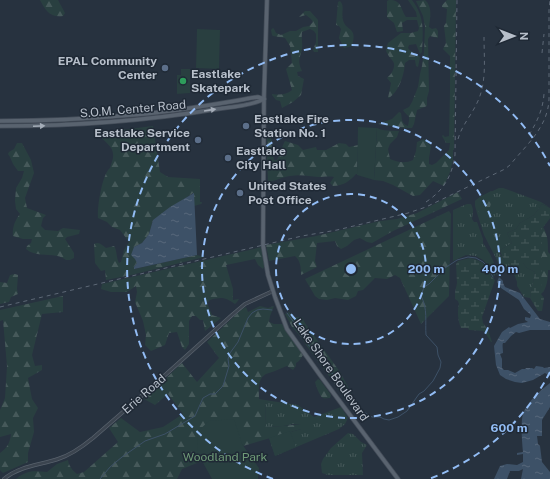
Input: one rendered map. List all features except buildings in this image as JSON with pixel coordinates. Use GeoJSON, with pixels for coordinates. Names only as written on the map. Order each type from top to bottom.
{"type":"FeatureCollection","features":[{"type":"Feature","properties":{"kind":"main road","name":"Lake Shore Boulevard"},"geometry":{"type":"LineString","coordinates":[[267,0],[264,99],[263,245],[268,275],[288,329],[320,375],[398,479]]}},
{"type":"Feature","properties":{"kind":"main road","name":"S.O.M. Center Road"},"geometry":{"type":"LineString","coordinates":[[0,121],[132,115],[198,107],[258,97],[264,99]]}},
{"type":"Feature","properties":{"kind":"main road","name":"S.O.M. Center Road"},"geometry":{"type":"LineString","coordinates":[[0,126],[41,126],[132,120],[192,113],[258,102],[264,99]]}},
{"type":"Feature","properties":{"kind":"street","name":"Erie Road"},"geometry":{"type":"LineString","coordinates":[[4,479],[16,471],[60,458],[85,445],[156,384],[232,314],[245,304],[273,291]]}},
{"type":"Feature","properties":{"kind":"green space"},"geometry":{"type":"Polygon","coordinates":[[[40,0],[58,0],[65,13],[63,16],[55,16],[51,14],[46,10],[40,0]]]}},
{"type":"Feature","properties":{"kind":"green space"},"geometry":{"type":"Polygon","coordinates":[[[389,0],[399,3],[406,17],[417,17],[416,12],[408,0],[412,0],[419,12],[423,38],[422,52],[420,54],[416,44],[409,45],[408,48],[420,57],[418,67],[416,66],[415,60],[409,60],[405,63],[402,78],[398,87],[393,95],[388,98],[391,83],[387,78],[393,71],[394,65],[393,61],[386,52],[388,43],[401,33],[411,33],[418,31],[419,28],[417,20],[407,20],[402,23],[403,31],[397,32],[394,23],[387,17],[387,1],[389,0]]]}},
{"type":"Feature","properties":{"kind":"green space"},"geometry":{"type":"Polygon","coordinates":[[[425,0],[430,9],[429,27],[432,29],[436,28],[438,31],[438,38],[430,36],[428,39],[429,91],[427,106],[417,110],[412,128],[378,124],[392,119],[399,112],[401,113],[403,122],[408,126],[409,117],[403,110],[409,107],[418,87],[424,52],[425,26],[423,16],[416,1],[425,0]]]}},
{"type":"Feature","properties":{"kind":"green space"},"geometry":{"type":"Polygon","coordinates":[[[447,0],[456,0],[453,160],[444,186],[433,181],[420,195],[413,196],[393,185],[383,181],[374,180],[377,128],[399,131],[397,137],[390,144],[388,149],[390,159],[395,161],[404,162],[413,160],[417,142],[424,139],[431,146],[429,164],[432,165],[436,163],[449,150],[450,143],[446,143],[442,136],[449,136],[450,56],[443,49],[446,43],[444,26],[446,23],[447,9],[442,7],[447,0]]]}},
{"type":"Feature","properties":{"kind":"green space"},"geometry":{"type":"Polygon","coordinates":[[[340,1],[342,5],[344,24],[353,32],[354,35],[352,46],[344,48],[339,38],[341,29],[336,25],[338,2],[340,1]]]}},
{"type":"Feature","properties":{"kind":"green space"},"geometry":{"type":"Polygon","coordinates":[[[305,11],[310,11],[318,20],[318,52],[314,52],[313,50],[316,42],[316,34],[314,31],[310,29],[302,32],[302,47],[299,62],[302,71],[297,72],[298,76],[304,79],[301,95],[293,102],[282,108],[280,101],[276,100],[272,94],[283,94],[292,90],[286,69],[292,63],[290,46],[285,38],[273,36],[271,30],[273,28],[276,33],[281,35],[309,26],[313,22],[311,19],[306,15],[299,17],[305,11]]]}},
{"type":"Feature","properties":{"kind":"green space"},"geometry":{"type":"Polygon","coordinates":[[[197,29],[220,30],[219,69],[196,68],[197,29]]]}},
{"type":"Feature","properties":{"kind":"green space","name":"Eastlake Skatepark"},"geometry":{"type":"Polygon","coordinates":[[[181,69],[190,69],[190,93],[177,94],[177,75],[181,75],[181,69]]]}},
{"type":"Feature","properties":{"kind":"green space"},"geometry":{"type":"Polygon","coordinates":[[[153,126],[160,172],[168,177],[200,179],[200,202],[202,202],[201,204],[194,206],[193,193],[153,220],[149,234],[142,243],[134,247],[137,263],[134,267],[135,269],[197,255],[204,257],[106,280],[105,270],[101,271],[95,263],[94,244],[99,243],[106,248],[114,246],[119,263],[121,262],[124,250],[129,242],[120,230],[98,218],[98,207],[102,184],[113,159],[113,151],[101,137],[105,132],[153,126]]]}},
{"type":"Feature","properties":{"kind":"green space"},"geometry":{"type":"Polygon","coordinates":[[[358,127],[377,128],[374,180],[357,175],[358,127]]]}},
{"type":"Feature","properties":{"kind":"green space"},"geometry":{"type":"Polygon","coordinates":[[[267,134],[270,134],[271,137],[274,160],[277,160],[285,141],[298,145],[303,150],[316,147],[317,150],[326,150],[339,143],[346,144],[349,147],[358,145],[357,174],[346,183],[337,186],[333,186],[330,183],[334,177],[304,175],[294,175],[268,182],[267,134]]]}},
{"type":"Feature","properties":{"kind":"green space"},"geometry":{"type":"Polygon","coordinates":[[[17,143],[22,143],[31,160],[34,173],[25,198],[27,208],[46,215],[43,218],[41,226],[45,230],[58,231],[63,228],[80,230],[79,234],[67,237],[65,239],[74,253],[74,258],[70,260],[66,260],[62,257],[41,255],[31,252],[26,249],[31,243],[32,239],[23,239],[13,236],[14,224],[20,214],[16,209],[16,188],[24,171],[18,171],[8,154],[14,149],[17,143]]]}},
{"type":"Feature","properties":{"kind":"green space"},"geometry":{"type":"Polygon","coordinates":[[[499,188],[503,188],[541,202],[549,207],[542,204],[534,215],[520,223],[516,229],[507,233],[512,243],[500,250],[500,254],[505,260],[523,263],[527,268],[535,272],[530,298],[524,297],[517,286],[514,274],[501,268],[484,235],[477,213],[475,201],[499,188]]]}},
{"type":"Feature","properties":{"kind":"green space"},"geometry":{"type":"Polygon","coordinates":[[[491,191],[493,192],[491,203],[487,213],[481,214],[476,209],[475,201],[491,191]]]}},
{"type":"Feature","properties":{"kind":"green space"},"geometry":{"type":"Polygon","coordinates":[[[458,192],[462,199],[393,231],[372,243],[360,238],[354,240],[341,249],[337,246],[335,241],[317,243],[315,261],[317,267],[301,275],[300,263],[295,256],[269,261],[266,245],[316,236],[380,221],[397,219],[417,213],[458,192]]]}},
{"type":"Feature","properties":{"kind":"green space"},"geometry":{"type":"Polygon","coordinates":[[[467,204],[471,204],[473,210],[472,219],[474,222],[477,222],[483,243],[498,272],[493,276],[487,264],[476,256],[466,255],[453,261],[453,210],[467,204]]]}},
{"type":"Feature","properties":{"kind":"green space"},"geometry":{"type":"Polygon","coordinates":[[[542,204],[550,208],[550,218],[541,230],[541,294],[544,298],[542,311],[538,311],[530,298],[535,272],[527,268],[523,263],[517,270],[504,259],[500,250],[512,243],[507,233],[516,229],[520,223],[534,215],[542,204]]]}},
{"type":"Feature","properties":{"kind":"green space"},"geometry":{"type":"Polygon","coordinates":[[[449,211],[451,214],[449,296],[421,324],[400,278],[395,275],[387,279],[375,278],[363,290],[358,291],[356,296],[348,300],[335,298],[327,300],[319,299],[315,296],[305,279],[449,211]]]}},
{"type":"Feature","properties":{"kind":"green space"},"geometry":{"type":"Polygon","coordinates":[[[550,218],[543,227],[547,236],[548,252],[550,254],[550,270],[548,270],[546,287],[541,294],[541,278],[526,239],[550,218]]]}},
{"type":"Feature","properties":{"kind":"green space"},"geometry":{"type":"Polygon","coordinates":[[[262,247],[265,265],[263,269],[258,265],[255,259],[226,265],[233,289],[233,300],[239,299],[235,304],[223,298],[210,300],[207,303],[212,315],[221,318],[205,331],[203,320],[200,320],[196,316],[192,316],[189,321],[189,344],[185,350],[182,347],[177,332],[169,333],[165,345],[151,351],[145,345],[146,335],[143,321],[135,302],[137,292],[136,286],[127,292],[111,292],[101,289],[102,284],[262,247]]]}},
{"type":"Feature","properties":{"kind":"green space"},"geometry":{"type":"Polygon","coordinates":[[[470,258],[484,264],[495,280],[482,317],[483,323],[488,330],[492,342],[483,331],[461,328],[459,322],[459,304],[455,299],[457,283],[456,264],[458,261],[470,258]]]}},
{"type":"Feature","properties":{"kind":"green space"},"geometry":{"type":"Polygon","coordinates":[[[10,275],[18,275],[18,294],[11,297],[9,302],[0,304],[0,282],[7,283],[10,275]]]}},
{"type":"Feature","properties":{"kind":"green space"},"geometry":{"type":"Polygon","coordinates":[[[63,296],[63,312],[42,314],[32,355],[35,366],[42,365],[42,370],[28,378],[32,399],[38,408],[33,418],[34,432],[28,453],[28,462],[3,473],[0,470],[0,453],[8,445],[11,434],[0,437],[0,410],[5,398],[7,366],[3,320],[0,321],[0,310],[63,296]]]}},
{"type":"Feature","properties":{"kind":"green space"},"geometry":{"type":"Polygon","coordinates":[[[260,306],[268,308],[274,306],[269,322],[274,324],[282,324],[303,355],[296,363],[293,370],[287,366],[266,374],[261,379],[259,385],[259,399],[265,400],[266,427],[301,424],[301,429],[243,446],[242,444],[201,457],[202,461],[182,469],[177,479],[16,479],[31,472],[47,472],[57,464],[68,460],[71,468],[77,474],[84,472],[118,442],[109,428],[121,418],[140,432],[163,427],[183,414],[168,394],[155,405],[144,399],[182,363],[197,382],[219,358],[207,342],[242,309],[246,307],[248,312],[260,306]]]}},
{"type":"Feature","properties":{"kind":"green space"},"geometry":{"type":"Polygon","coordinates":[[[289,312],[294,317],[302,317],[340,372],[353,396],[346,401],[302,338],[292,327],[285,314],[289,312]]]}},
{"type":"Feature","properties":{"kind":"green space"},"geometry":{"type":"Polygon","coordinates":[[[318,379],[331,395],[330,398],[324,398],[321,396],[315,382],[318,379]]]}},
{"type":"Feature","properties":{"kind":"green space"},"geometry":{"type":"Polygon","coordinates":[[[265,400],[298,405],[314,417],[341,407],[348,418],[345,424],[339,429],[275,456],[269,438],[301,429],[301,424],[266,427],[265,400]]]}},
{"type":"Feature","properties":{"kind":"green space","name":"Woodland Park"},"geometry":{"type":"Polygon","coordinates":[[[234,419],[242,444],[259,468],[258,479],[212,479],[202,461],[202,458],[198,456],[197,432],[209,421],[234,419]]]}},
{"type":"Feature","properties":{"kind":"green space"},"geometry":{"type":"Polygon","coordinates":[[[290,431],[296,447],[275,456],[269,438],[290,431]]]}},
{"type":"Feature","properties":{"kind":"green space"},"geometry":{"type":"Polygon","coordinates":[[[348,433],[353,434],[361,442],[367,445],[362,453],[363,475],[328,475],[322,473],[321,464],[323,459],[331,448],[348,433]]]}},
{"type":"Feature","properties":{"kind":"water"},"geometry":{"type":"Polygon","coordinates":[[[194,193],[197,255],[134,269],[137,263],[131,255],[134,247],[142,243],[149,234],[153,220],[170,207],[194,193]]]}},
{"type":"Feature","properties":{"kind":"water"},"geometry":{"type":"Polygon","coordinates":[[[499,277],[503,281],[505,287],[520,293],[540,319],[550,322],[550,330],[516,332],[505,343],[503,343],[503,353],[500,354],[502,359],[502,368],[515,373],[526,368],[534,369],[536,366],[544,368],[550,367],[550,376],[545,373],[533,380],[522,383],[506,379],[500,375],[496,365],[494,346],[502,332],[509,327],[510,328],[518,324],[528,322],[525,320],[525,317],[530,318],[531,315],[524,309],[519,300],[501,288],[497,282],[499,277]]]}},
{"type":"Feature","properties":{"kind":"water"},"geometry":{"type":"Polygon","coordinates":[[[550,383],[550,407],[542,420],[542,436],[537,436],[542,462],[550,472],[550,479],[521,479],[523,469],[519,471],[510,471],[507,479],[494,479],[500,466],[507,464],[517,465],[523,462],[523,454],[517,455],[517,453],[523,452],[522,425],[524,411],[532,399],[550,383]]]}},
{"type":"Feature","properties":{"kind":"waterway"},"geometry":{"type":"LineString","coordinates":[[287,313],[296,325],[301,327],[309,346],[315,351],[316,356],[323,360],[329,371],[336,376],[348,398],[360,410],[372,417],[380,417],[389,420],[398,417],[407,411],[419,394],[424,391],[433,381],[440,368],[441,362],[437,347],[426,335],[425,305],[421,296],[424,287],[429,284],[442,270],[457,260],[468,257],[476,258],[483,262],[493,277]]}},
{"type":"Feature","properties":{"kind":"waterway"},"geometry":{"type":"LineString","coordinates":[[100,479],[110,467],[145,441],[165,434],[195,416],[203,398],[210,394],[215,394],[223,386],[229,366],[228,359],[230,353],[238,342],[248,318],[257,310],[272,310]]}},
{"type":"Feature","properties":{"kind":"railway"},"geometry":{"type":"LineString","coordinates":[[426,202],[438,193],[446,182],[454,163],[457,0]]}},
{"type":"Feature","properties":{"kind":"railway"},"geometry":{"type":"LineString","coordinates":[[0,307],[302,236],[337,230],[408,213],[426,207],[505,169],[536,135],[548,109],[550,0]]}},
{"type":"Feature","properties":{"kind":"railway"},"geometry":{"type":"LineString","coordinates":[[542,53],[544,34]]}},
{"type":"Feature","properties":{"kind":"railway"},"geometry":{"type":"LineString","coordinates":[[458,139],[480,95],[484,79],[484,37]]}},
{"type":"Feature","properties":{"kind":"railway"},"geometry":{"type":"LineString","coordinates":[[529,135],[539,115],[544,94]]}},
{"type":"Feature","properties":{"kind":"place","name":"EPAL Community Center"},"geometry":{"type":"Point","coordinates":[165,68]}},
{"type":"Feature","properties":{"kind":"place","name":"Eastlake Skatepark"},"geometry":{"type":"Point","coordinates":[183,81]}},
{"type":"Feature","properties":{"kind":"place","name":"Eastlake Fire Station No. 1"},"geometry":{"type":"Point","coordinates":[246,126]}},
{"type":"Feature","properties":{"kind":"place","name":"Eastlake Service Department"},"geometry":{"type":"Point","coordinates":[198,140]}},
{"type":"Feature","properties":{"kind":"place","name":"Eastlake City Hall"},"geometry":{"type":"Point","coordinates":[228,158]}},
{"type":"Feature","properties":{"kind":"place","name":"United States Post Office"},"geometry":{"type":"Point","coordinates":[240,193]}}]}
